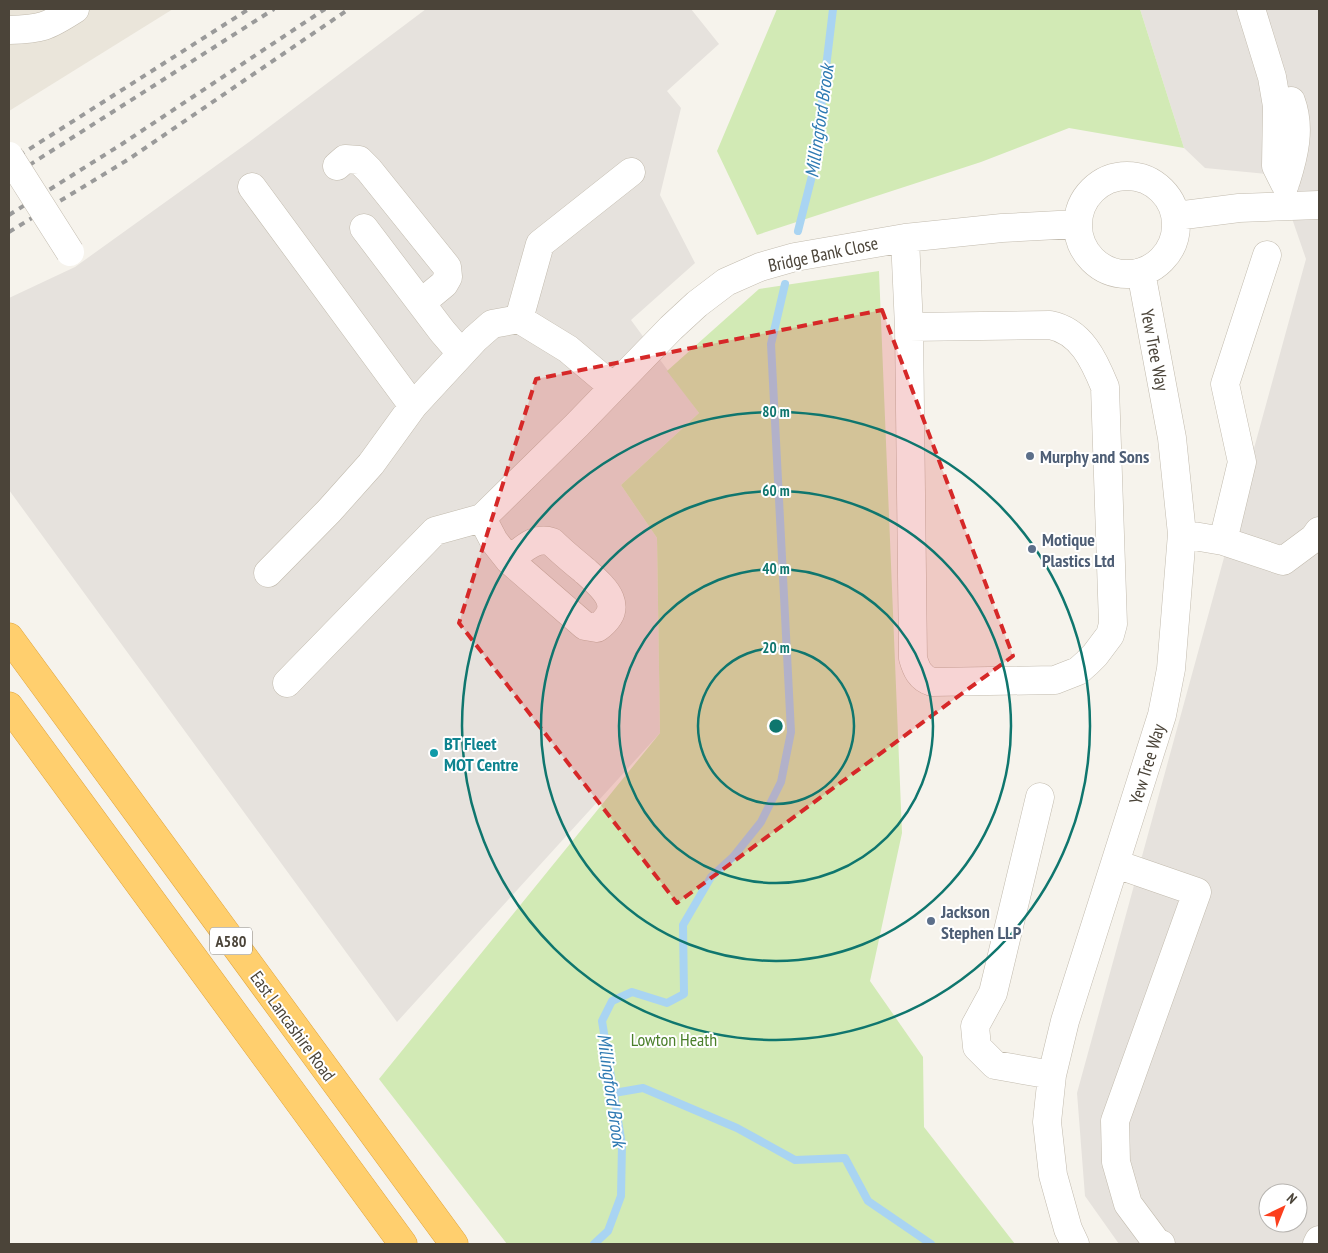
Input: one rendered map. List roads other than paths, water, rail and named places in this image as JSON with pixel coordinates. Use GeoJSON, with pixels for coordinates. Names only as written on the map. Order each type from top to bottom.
{"type":"FeatureCollection","features":[{"type":"Feature","properties":{"kind":"highway","name":"East Lancashire Road"},"geometry":{"type":"LineString","coordinates":[[9,637],[454,1244]]}},
{"type":"Feature","properties":{"kind":"highway","name":"A580"},"geometry":{"type":"LineString","coordinates":[[9,706],[403,1244]]}},
{"type":"Feature","properties":{"kind":"street"},"geometry":{"type":"LineString","coordinates":[[9,30],[35,29],[51,25],[75,9]]}},
{"type":"Feature","properties":{"kind":"street"},"geometry":{"type":"LineString","coordinates":[[1251,9],[1272,77],[1277,106],[1276,166],[1283,195]]}},
{"type":"Feature","properties":{"kind":"street"},"geometry":{"type":"LineString","coordinates":[[9,156],[70,252]]}},
{"type":"Feature","properties":{"kind":"street"},"geometry":{"type":"LineString","coordinates":[[337,166],[345,159],[359,160],[447,268],[448,277],[444,284],[421,303]]}},
{"type":"Feature","properties":{"kind":"street"},"geometry":{"type":"LineString","coordinates":[[519,318],[540,244],[631,172]]}},
{"type":"Feature","properties":{"kind":"street"},"geometry":{"type":"LineString","coordinates":[[1117,176],[1132,176],[1148,180],[1165,195],[1176,216],[1176,231],[1172,245],[1164,257],[1154,266],[1141,272],[1125,274],[1110,272],[1097,264],[1086,253],[1079,239],[1077,224],[1080,208],[1088,193],[1101,182],[1117,176]]}},
{"type":"Feature","properties":{"kind":"street"},"geometry":{"type":"LineString","coordinates":[[252,188],[413,406]]}},
{"type":"Feature","properties":{"kind":"street"},"geometry":{"type":"LineString","coordinates":[[1176,216],[1239,208],[1283,195],[1319,205]]}},
{"type":"Feature","properties":{"kind":"street","name":"Bridge Bank Close"},"geometry":{"type":"LineString","coordinates":[[482,518],[697,304],[726,282],[760,267],[795,257],[905,238],[1002,228],[1077,224]]}},
{"type":"Feature","properties":{"kind":"street"},"geometry":{"type":"LineString","coordinates":[[364,228],[462,353]]}},
{"type":"Feature","properties":{"kind":"street"},"geometry":{"type":"LineString","coordinates":[[905,238],[909,327],[912,658],[915,667],[921,676],[932,682],[1055,680],[1078,671],[1095,655],[1110,635],[1113,624],[1105,387],[1094,361],[1078,338],[1067,330],[1050,325],[909,327]]}},
{"type":"Feature","properties":{"kind":"street"},"geometry":{"type":"LineString","coordinates":[[1223,541],[1242,462],[1225,384],[1268,255]]}},
{"type":"Feature","properties":{"kind":"street","name":"Yew Tree Way"},"geometry":{"type":"LineString","coordinates":[[1075,1244],[1068,1229],[1052,1175],[1047,1122],[1052,1075],[1065,1021],[1116,864],[1164,706],[1171,669],[1182,534],[1172,438],[1141,272]]}},
{"type":"Feature","properties":{"kind":"street"},"geometry":{"type":"LineString","coordinates":[[268,572],[341,498],[371,464],[413,406],[492,324],[519,318],[568,349],[613,387]]}},
{"type":"Feature","properties":{"kind":"street"},"geometry":{"type":"LineString","coordinates":[[287,682],[435,531],[482,518],[494,541],[509,560]]}},
{"type":"Feature","properties":{"kind":"street"},"geometry":{"type":"LineString","coordinates":[[1182,534],[1223,541],[1282,560],[1314,538],[1319,530]]}},
{"type":"Feature","properties":{"kind":"street"},"geometry":{"type":"LineString","coordinates":[[1040,797],[993,994],[975,1026],[978,1047],[995,1065],[1052,1075]]}},
{"type":"Feature","properties":{"kind":"street"},"geometry":{"type":"LineString","coordinates":[[1116,864],[1197,892],[1115,1121],[1116,1162],[1128,1204],[1158,1243],[1161,1244]]}},
{"type":"Feature","properties":{"kind":"street"},"geometry":{"type":"LineString","coordinates":[[1317,1244],[1319,1240]]}},
{"type":"Feature","properties":{"kind":"waterway","name":"Millingford Brook"},"geometry":{"type":"LineString","coordinates":[[798,231],[814,168],[833,9]]}},
{"type":"Feature","properties":{"kind":"waterway","name":"Millingford Brook"},"geometry":{"type":"LineString","coordinates":[[594,1244],[608,1231],[621,1196],[622,1145],[602,1021],[612,1001],[632,992],[667,1003],[684,994],[683,925],[711,877],[733,857],[761,822],[781,782],[791,732],[771,344],[785,284]]}},
{"type":"Feature","properties":{"kind":"waterway"},"geometry":{"type":"LineString","coordinates":[[614,1093],[643,1088],[737,1128],[795,1160],[845,1158],[868,1201],[931,1244]]}},
{"type":"Feature","properties":{"kind":"railway"},"geometry":{"type":"LineString","coordinates":[[9,162],[249,9]]}},
{"type":"Feature","properties":{"kind":"railway"},"geometry":{"type":"LineString","coordinates":[[9,178],[274,9]]}},
{"type":"Feature","properties":{"kind":"railway"},"geometry":{"type":"LineString","coordinates":[[9,215],[122,144],[325,9]]}},
{"type":"Feature","properties":{"kind":"railway"},"geometry":{"type":"LineString","coordinates":[[9,232],[129,159],[349,9]]}},
{"type":"Feature","properties":{"kind":"place","name":"Murphy and Sons"},"geometry":{"type":"Point","coordinates":[1030,456]}},
{"type":"Feature","properties":{"kind":"place","name":"Motique Plastics Ltd"},"geometry":{"type":"Point","coordinates":[1032,549]}},
{"type":"Feature","properties":{"kind":"place","name":"BT Fleet MOT Centre"},"geometry":{"type":"Point","coordinates":[434,753]}},
{"type":"Feature","properties":{"kind":"place","name":"Jackson Stephen LLP"},"geometry":{"type":"Point","coordinates":[931,921]}},
{"type":"Feature","properties":{"kind":"park label","name":"Lowton Heath"},"geometry":{"type":"Point","coordinates":[674,1039]}}]}
